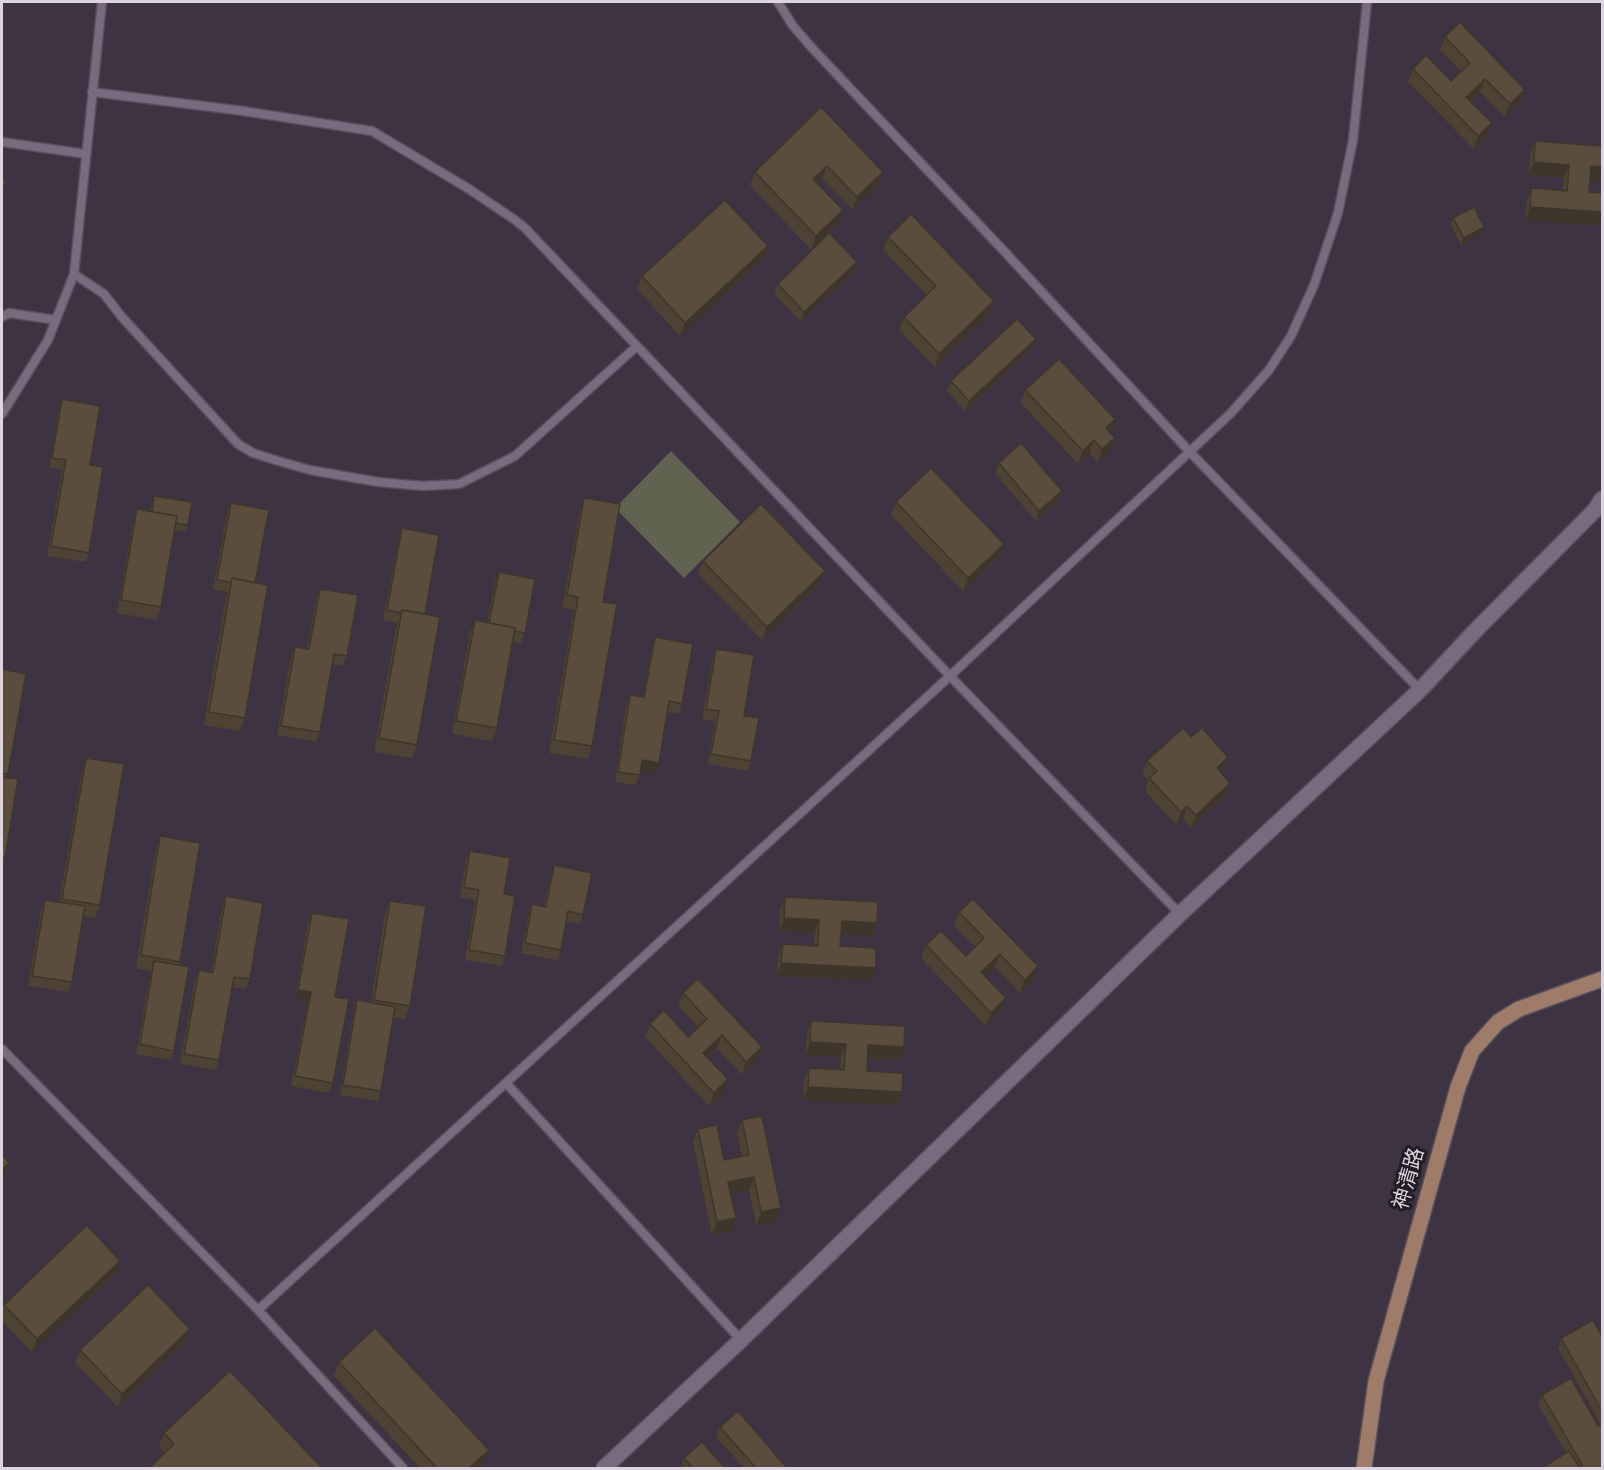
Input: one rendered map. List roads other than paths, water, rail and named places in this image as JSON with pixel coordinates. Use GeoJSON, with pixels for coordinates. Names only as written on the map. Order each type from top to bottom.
{"type":"FeatureCollection","features":[{"type":"Feature","properties":{"kind":"street"},"geometry":{"type":"LineString","coordinates":[[604,1468],[741,1340],[1180,914],[1420,690],[1595,510],[1602,499]]}},
{"type":"Feature","properties":{"kind":"street","name":"神清路"},"geometry":{"type":"LineString","coordinates":[[1364,1468],[1379,1369],[1458,1087],[1472,1051],[1498,1022],[1520,1009],[1602,980]]}},
{"type":"Feature","properties":{"kind":"lane"},"geometry":{"type":"LineString","coordinates":[[2,414],[48,340],[74,274],[102,2]]}},
{"type":"Feature","properties":{"kind":"lane"},"geometry":{"type":"LineString","coordinates":[[778,2],[793,26],[813,49],[1189,451],[1420,690]]}},
{"type":"Feature","properties":{"kind":"lane"},"geometry":{"type":"LineString","coordinates":[[258,1310],[950,676],[1231,412],[1269,370],[1291,336],[1314,285],[1338,213],[1353,140],[1367,2]]}},
{"type":"Feature","properties":{"kind":"lane"},"geometry":{"type":"LineString","coordinates":[[92,92],[243,111],[372,131],[469,189],[515,220],[1180,914]]}},
{"type":"Feature","properties":{"kind":"lane"},"geometry":{"type":"LineString","coordinates":[[2,142],[86,154]]}},
{"type":"Feature","properties":{"kind":"lane"},"geometry":{"type":"LineString","coordinates":[[74,274],[104,294],[121,316],[238,444],[253,453],[310,470],[378,482],[423,486],[459,484],[515,456],[638,346]]}},
{"type":"Feature","properties":{"kind":"lane"},"geometry":{"type":"LineString","coordinates":[[2,317],[9,313],[56,320]]}},
{"type":"Feature","properties":{"kind":"lane"},"geometry":{"type":"LineString","coordinates":[[2,1049],[258,1310],[403,1468]]}},
{"type":"Feature","properties":{"kind":"lane"},"geometry":{"type":"LineString","coordinates":[[506,1083],[741,1340]]}}]}
